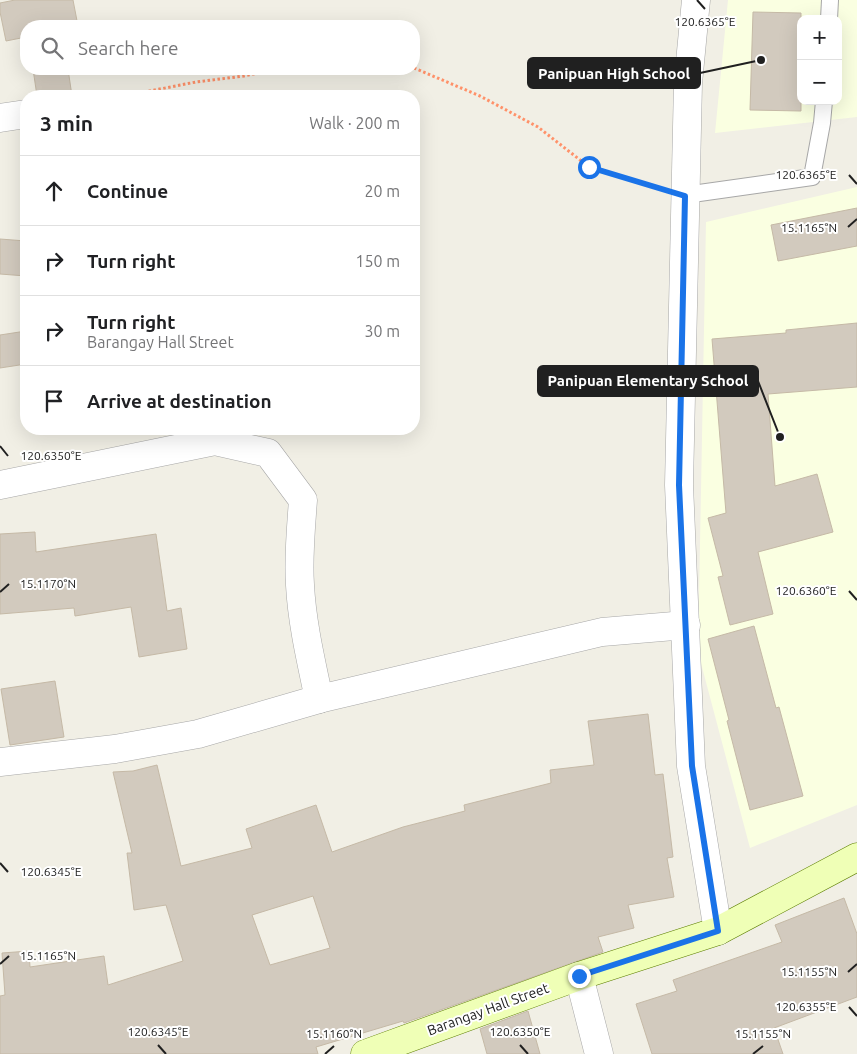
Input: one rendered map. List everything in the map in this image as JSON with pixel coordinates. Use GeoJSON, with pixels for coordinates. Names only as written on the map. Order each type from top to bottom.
{"type":"FeatureCollection","features":[{"type":"Feature","properties":{"kind":"main road","name":"Barangay Hall Street"},"geometry":{"type":"LineString","coordinates":[[365,1054],[579,976],[718,931],[857,857]]}},
{"type":"Feature","properties":{"kind":"street"},"geometry":{"type":"LineString","coordinates":[[696,0],[688,83],[679,485],[692,766],[718,931]]}},
{"type":"Feature","properties":{"kind":"street"},"geometry":{"type":"LineString","coordinates":[[0,118],[20,115]]}},
{"type":"Feature","properties":{"kind":"street"},"geometry":{"type":"LineString","coordinates":[[0,485],[215,441],[268,453],[303,500],[300,584],[304,630],[319,699]]}},
{"type":"Feature","properties":{"kind":"street"},"geometry":{"type":"LineString","coordinates":[[0,762],[115,749],[198,734],[319,699],[602,632],[686,626]]}},
{"type":"Feature","properties":{"kind":"street"},"geometry":{"type":"LineString","coordinates":[[579,976],[599,1054]]}},
{"type":"Feature","properties":{"kind":"lane"},"geometry":{"type":"LineString","coordinates":[[829,15],[830,0]]}},
{"type":"Feature","properties":{"kind":"lane"},"geometry":{"type":"LineString","coordinates":[[685,196],[812,178],[824,105]]}},
{"type":"Feature","properties":{"kind":"path"},"geometry":{"type":"LineString","coordinates":[[420,71],[480,96],[538,127],[589,167],[685,196]]}},
{"type":"Feature","properties":{"kind":"path"},"geometry":{"type":"LineString","coordinates":[[155,90],[249,75]]}},
{"type":"Feature","properties":{"kind":"shaded area"},"geometry":{"type":"Polygon","coordinates":[[[728,0],[857,0],[857,117],[715,133],[728,0]]]}},
{"type":"Feature","properties":{"kind":"shaded area"},"geometry":{"type":"Polygon","coordinates":[[[857,187],[857,805],[750,848],[698,652],[706,222],[857,187]]]}},
{"type":"Feature","properties":{"kind":"building"},"geometry":{"type":"Polygon","coordinates":[[[15,0],[73,0],[77,20],[20,20],[20,38],[6,41],[0,3],[15,0]]]}},
{"type":"Feature","properties":{"kind":"building"},"geometry":{"type":"Polygon","coordinates":[[[753,12],[801,13],[801,15],[797,15],[797,105],[801,105],[801,111],[750,110],[753,12]]]}},
{"type":"Feature","properties":{"kind":"building"},"geometry":{"type":"Polygon","coordinates":[[[34,75],[69,75],[71,90],[36,90],[34,75]]]}},
{"type":"Feature","properties":{"kind":"building"},"geometry":{"type":"Polygon","coordinates":[[[857,208],[857,246],[778,261],[771,225],[857,208]]]}},
{"type":"Feature","properties":{"kind":"building"},"geometry":{"type":"Polygon","coordinates":[[[0,239],[20,241],[20,276],[0,274],[0,239]]]}},
{"type":"Feature","properties":{"kind":"building"},"geometry":{"type":"Polygon","coordinates":[[[857,323],[857,387],[768,394],[775,486],[817,474],[833,532],[758,552],[773,614],[730,625],[718,577],[723,576],[708,518],[726,513],[712,339],[786,333],[786,330],[857,323]]]}},
{"type":"Feature","properties":{"kind":"building"},"geometry":{"type":"Polygon","coordinates":[[[20,332],[20,365],[0,368],[0,335],[20,332]]]}},
{"type":"Feature","properties":{"kind":"building"},"geometry":{"type":"Polygon","coordinates":[[[35,532],[36,552],[156,534],[167,611],[181,608],[187,649],[139,657],[131,607],[75,616],[74,608],[0,614],[0,534],[35,532]]]}},
{"type":"Feature","properties":{"kind":"building"},"geometry":{"type":"Polygon","coordinates":[[[754,626],[776,708],[779,707],[803,796],[750,810],[708,639],[754,626]]]}},
{"type":"Feature","properties":{"kind":"building"},"geometry":{"type":"Polygon","coordinates":[[[55,681],[64,737],[10,745],[1,689],[55,681]]]}},
{"type":"Feature","properties":{"kind":"building"},"geometry":{"type":"Polygon","coordinates":[[[648,714],[655,775],[663,774],[673,857],[667,858],[674,897],[628,905],[634,928],[598,937],[603,952],[404,1023],[403,1021],[316,1047],[318,1054],[0,1054],[0,996],[5,995],[2,953],[29,951],[30,967],[104,956],[108,985],[183,961],[166,905],[134,910],[127,853],[132,853],[113,772],[133,771],[157,765],[181,866],[252,848],[246,829],[316,805],[332,852],[403,827],[465,811],[464,805],[551,783],[550,770],[594,765],[588,721],[648,714]],[[313,896],[252,915],[270,965],[330,948],[313,896]]]}},
{"type":"Feature","properties":{"kind":"building"},"geometry":{"type":"Polygon","coordinates":[[[844,898],[857,934],[857,997],[774,1028],[783,1054],[652,1054],[636,1004],[677,991],[673,980],[782,942],[775,925],[844,898]]]}},
{"type":"Feature","properties":{"kind":"building"},"geometry":{"type":"Polygon","coordinates":[[[528,1011],[540,1054],[487,1054],[480,1029],[528,1011]]]}},
{"type":"Feature","properties":{"kind":"place","name":"Panipuan High School"},"geometry":{"type":"Point","coordinates":[761,60]}},
{"type":"Feature","properties":{"kind":"place","name":"Panipuan Elementary School"},"geometry":{"type":"Point","coordinates":[780,437]}},
{"type":"Feature","properties":{"kind":"route"},"geometry":{"type":"LineString","coordinates":[[579,976],[718,931],[692,766],[679,485],[685,196],[589,167]]}}]}
